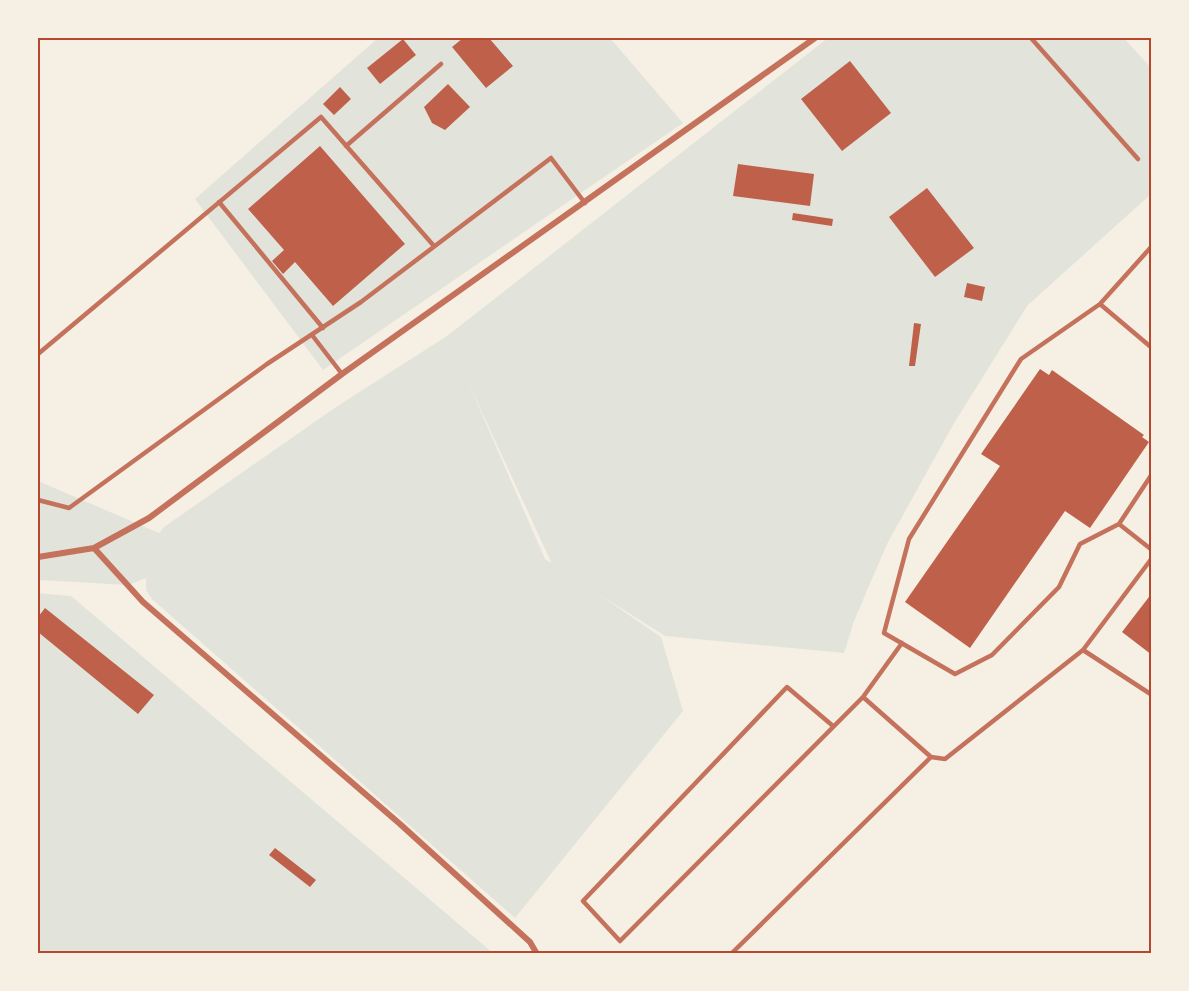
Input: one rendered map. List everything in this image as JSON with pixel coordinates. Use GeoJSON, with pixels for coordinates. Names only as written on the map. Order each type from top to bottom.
{"type":"FeatureCollection","features":[{"type":"Feature","properties":{"kind":"street"},"geometry":{"type":"LineString","coordinates":[[38,557],[94,548],[149,518],[342,374],[585,203],[812,38]]}},
{"type":"Feature","properties":{"kind":"street"},"geometry":{"type":"LineString","coordinates":[[94,548],[143,602],[400,824],[530,942],[537,954]]}},
{"type":"Feature","properties":{"kind":"lane"},"geometry":{"type":"LineString","coordinates":[[1031,38],[1138,159]]}},
{"type":"Feature","properties":{"kind":"lane"},"geometry":{"type":"LineString","coordinates":[[346,146],[441,64]]}},
{"type":"Feature","properties":{"kind":"lane"},"geometry":{"type":"LineString","coordinates":[[38,354],[321,117],[434,246]]}},
{"type":"Feature","properties":{"kind":"lane"},"geometry":{"type":"LineString","coordinates":[[38,500],[69,508],[267,364],[323,328],[551,158],[585,203]]}},
{"type":"Feature","properties":{"kind":"lane"},"geometry":{"type":"LineString","coordinates":[[219,202],[323,328]]}},
{"type":"Feature","properties":{"kind":"lane"},"geometry":{"type":"LineString","coordinates":[[1152,246],[1100,304],[1021,359],[909,539],[884,633],[955,674],[992,655],[1059,587],[1080,544],[1119,524],[1152,474]]}},
{"type":"Feature","properties":{"kind":"lane"},"geometry":{"type":"LineString","coordinates":[[1100,304],[1152,348]]}},
{"type":"Feature","properties":{"kind":"lane"},"geometry":{"type":"LineString","coordinates":[[312,335],[342,374]]}},
{"type":"Feature","properties":{"kind":"lane"},"geometry":{"type":"LineString","coordinates":[[1119,524],[1152,550]]}},
{"type":"Feature","properties":{"kind":"lane"},"geometry":{"type":"LineString","coordinates":[[863,697],[931,757],[945,759],[1083,650],[1152,558]]}},
{"type":"Feature","properties":{"kind":"lane"},"geometry":{"type":"LineString","coordinates":[[833,726],[787,687],[583,901],[620,941],[863,697],[902,643]]}},
{"type":"Feature","properties":{"kind":"lane"},"geometry":{"type":"LineString","coordinates":[[1083,650],[1152,695]]}},
{"type":"Feature","properties":{"kind":"lane"},"geometry":{"type":"LineString","coordinates":[[731,954],[931,757]]}},
{"type":"Feature","properties":{"kind":"shaded area"},"geometry":{"type":"Polygon","coordinates":[[[378,38],[610,38],[683,123],[323,370],[195,199],[378,38]]]}},
{"type":"Feature","properties":{"kind":"shaded area"},"geometry":{"type":"Polygon","coordinates":[[[828,38],[1124,38],[1151,68],[1151,194],[1027,306],[953,425],[887,544],[854,621],[844,653],[665,636],[600,595],[661,637],[683,711],[515,918],[152,599],[146,590],[146,578],[128,585],[38,580],[38,481],[159,533],[164,527],[336,407],[447,336],[828,38]],[[468,382],[545,559],[551,563],[468,382]]]}},
{"type":"Feature","properties":{"kind":"shaded area"},"geometry":{"type":"Polygon","coordinates":[[[38,593],[71,596],[493,953],[38,953],[38,593]]]}},
{"type":"Feature","properties":{"kind":"building"},"geometry":{"type":"Polygon","coordinates":[[[463,38],[489,38],[513,66],[486,88],[452,47],[463,38]]]}},
{"type":"Feature","properties":{"kind":"building"},"geometry":{"type":"Polygon","coordinates":[[[403,39],[416,55],[380,84],[367,68],[403,39]]]}},
{"type":"Feature","properties":{"kind":"building"},"geometry":{"type":"Polygon","coordinates":[[[850,61],[891,113],[842,151],[801,99],[850,61]]]}},
{"type":"Feature","properties":{"kind":"building"},"geometry":{"type":"Polygon","coordinates":[[[448,84],[470,107],[445,130],[432,123],[424,107],[448,84]]]}},
{"type":"Feature","properties":{"kind":"building"},"geometry":{"type":"Polygon","coordinates":[[[340,87],[351,99],[334,115],[323,104],[340,87]]]}},
{"type":"Feature","properties":{"kind":"building"},"geometry":{"type":"Polygon","coordinates":[[[320,146],[405,244],[333,306],[295,262],[283,274],[272,261],[284,250],[248,209],[320,146]]]}},
{"type":"Feature","properties":{"kind":"building"},"geometry":{"type":"Polygon","coordinates":[[[738,164],[814,174],[810,206],[733,196],[738,164]]]}},
{"type":"Feature","properties":{"kind":"building"},"geometry":{"type":"Polygon","coordinates":[[[927,188],[974,248],[935,277],[889,217],[927,188]]]}},
{"type":"Feature","properties":{"kind":"building"},"geometry":{"type":"Polygon","coordinates":[[[793,213],[833,219],[832,226],[792,220],[793,213]]]}},
{"type":"Feature","properties":{"kind":"building"},"geometry":{"type":"Polygon","coordinates":[[[967,283],[985,287],[982,301],[964,297],[967,283]]]}},
{"type":"Feature","properties":{"kind":"building"},"geometry":{"type":"Polygon","coordinates":[[[914,323],[921,324],[915,366],[909,366],[914,323]]]}},
{"type":"Feature","properties":{"kind":"building"},"geometry":{"type":"Polygon","coordinates":[[[1040,369],[1049,375],[1052,370],[1144,435],[1142,437],[1149,442],[1090,528],[1065,511],[970,648],[905,602],[1000,466],[981,454],[1040,369]]]}},
{"type":"Feature","properties":{"kind":"building"},"geometry":{"type":"Polygon","coordinates":[[[1152,593],[1152,655],[1122,632],[1152,593]]]}},
{"type":"Feature","properties":{"kind":"building"},"geometry":{"type":"Polygon","coordinates":[[[45,608],[154,695],[138,714],[38,632],[38,617],[45,608]]]}},
{"type":"Feature","properties":{"kind":"building"},"geometry":{"type":"Polygon","coordinates":[[[275,848],[316,880],[310,887],[269,855],[275,848]]]}}]}
